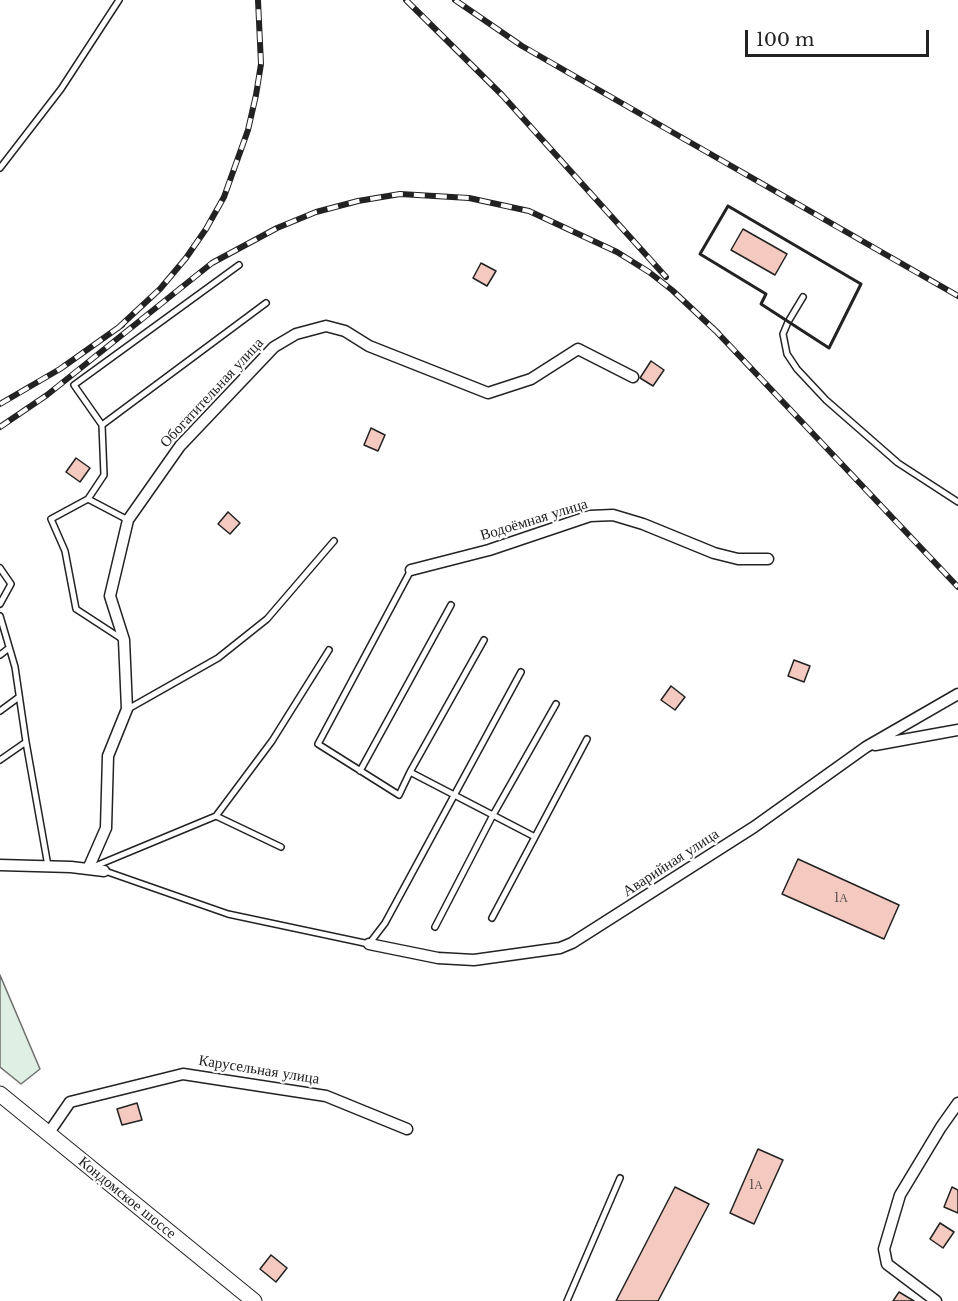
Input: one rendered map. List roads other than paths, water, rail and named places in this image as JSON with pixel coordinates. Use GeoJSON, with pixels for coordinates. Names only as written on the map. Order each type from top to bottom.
{"type":"FeatureCollection","features":[{"type":"Feature","properties":{"kind":"street","name":"Обогатительная улица"},"geometry":{"type":"LineString","coordinates":[[88,869],[106,828],[108,756],[127,709],[124,640],[110,596],[128,520],[180,446],[274,347],[296,334],[326,327],[345,331],[369,346],[488,393],[531,379],[578,349],[633,377]]}},
{"type":"Feature","properties":{"kind":"street","name":"Водоёмная улица"},"geometry":{"type":"LineString","coordinates":[[411,570],[489,550],[590,516],[613,515],[643,524],[714,553],[738,559],[768,560]]}},
{"type":"Feature","properties":{"kind":"street","name":"Аварийная улица"},"geometry":{"type":"LineString","coordinates":[[369,944],[438,958],[474,960],[560,948],[572,943],[754,827],[866,747],[958,694]]}},
{"type":"Feature","properties":{"kind":"street"},"geometry":{"type":"LineString","coordinates":[[866,747],[915,736],[958,730]]}},
{"type":"Feature","properties":{"kind":"street"},"geometry":{"type":"LineString","coordinates":[[0,865],[105,871]]}},
{"type":"Feature","properties":{"kind":"street","name":"Карусельная улица"},"geometry":{"type":"LineString","coordinates":[[48,1134],[70,1102],[183,1074],[326,1096],[407,1129]]}},
{"type":"Feature","properties":{"kind":"street","name":"Кондомское шоссе"},"geometry":{"type":"LineString","coordinates":[[0,1094],[254,1301]]}},
{"type":"Feature","properties":{"kind":"street"},"geometry":{"type":"LineString","coordinates":[[936,1301],[887,1264],[884,1249],[900,1195],[958,1103]]}},
{"type":"Feature","properties":{"kind":"lane"},"geometry":{"type":"LineString","coordinates":[[0,168],[61,89],[118,0]]}},
{"type":"Feature","properties":{"kind":"lane"},"geometry":{"type":"LineString","coordinates":[[124,640],[76,609],[65,551],[51,519],[88,500],[104,475],[102,425],[74,385],[239,265]]}},
{"type":"Feature","properties":{"kind":"lane"},"geometry":{"type":"LineString","coordinates":[[804,297],[783,334],[787,354],[797,369],[833,406],[898,463],[958,502]]}},
{"type":"Feature","properties":{"kind":"lane"},"geometry":{"type":"LineString","coordinates":[[102,425],[266,303]]}},
{"type":"Feature","properties":{"kind":"lane"},"geometry":{"type":"LineString","coordinates":[[88,500],[128,520]]}},
{"type":"Feature","properties":{"kind":"lane"},"geometry":{"type":"LineString","coordinates":[[127,709],[218,658],[267,619],[334,541]]}},
{"type":"Feature","properties":{"kind":"lane"},"geometry":{"type":"LineString","coordinates":[[0,568],[11,585],[0,604]]}},
{"type":"Feature","properties":{"kind":"lane"},"geometry":{"type":"LineString","coordinates":[[411,570],[318,744],[399,795],[484,640]]}},
{"type":"Feature","properties":{"kind":"lane"},"geometry":{"type":"LineString","coordinates":[[360,771],[451,605]]}},
{"type":"Feature","properties":{"kind":"lane"},"geometry":{"type":"LineString","coordinates":[[0,615],[15,667],[48,866]]}},
{"type":"Feature","properties":{"kind":"lane"},"geometry":{"type":"LineString","coordinates":[[0,655],[9,648]]}},
{"type":"Feature","properties":{"kind":"lane"},"geometry":{"type":"LineString","coordinates":[[88,869],[216,816],[273,741],[328,650]]}},
{"type":"Feature","properties":{"kind":"lane"},"geometry":{"type":"LineString","coordinates":[[105,871],[228,914],[369,944],[385,923],[521,672]]}},
{"type":"Feature","properties":{"kind":"lane"},"geometry":{"type":"LineString","coordinates":[[0,711],[20,697]]}},
{"type":"Feature","properties":{"kind":"lane"},"geometry":{"type":"LineString","coordinates":[[435,927],[493,815],[556,704]]}},
{"type":"Feature","properties":{"kind":"lane"},"geometry":{"type":"LineString","coordinates":[[492,918],[586,739]]}},
{"type":"Feature","properties":{"kind":"lane"},"geometry":{"type":"LineString","coordinates":[[0,760],[26,742]]}},
{"type":"Feature","properties":{"kind":"lane"},"geometry":{"type":"LineString","coordinates":[[410,772],[534,837]]}},
{"type":"Feature","properties":{"kind":"lane"},"geometry":{"type":"LineString","coordinates":[[216,816],[280,847]]}},
{"type":"Feature","properties":{"kind":"lane"},"geometry":{"type":"LineString","coordinates":[[567,1301],[620,1178]]}},
{"type":"Feature","properties":{"kind":"railway"},"geometry":{"type":"LineString","coordinates":[[118,328],[160,289],[186,258],[224,197],[248,130],[256,95],[261,64],[258,0]]}},
{"type":"Feature","properties":{"kind":"railway"},"geometry":{"type":"LineString","coordinates":[[406,0],[502,95],[666,277]]}},
{"type":"Feature","properties":{"kind":"railway"},"geometry":{"type":"LineString","coordinates":[[455,0],[522,46],[958,296]]}},
{"type":"Feature","properties":{"kind":"railway"},"geometry":{"type":"LineString","coordinates":[[0,427],[47,395],[212,263],[277,228],[316,212],[358,201],[400,194],[469,198],[529,211],[617,252],[649,272],[718,333]]}},
{"type":"Feature","properties":{"kind":"railway"},"geometry":{"type":"LineString","coordinates":[[0,404],[60,369],[122,325]]}},
{"type":"Feature","properties":{"kind":"railway"},"geometry":{"type":"LineString","coordinates":[[713,328],[958,587]]}}]}
